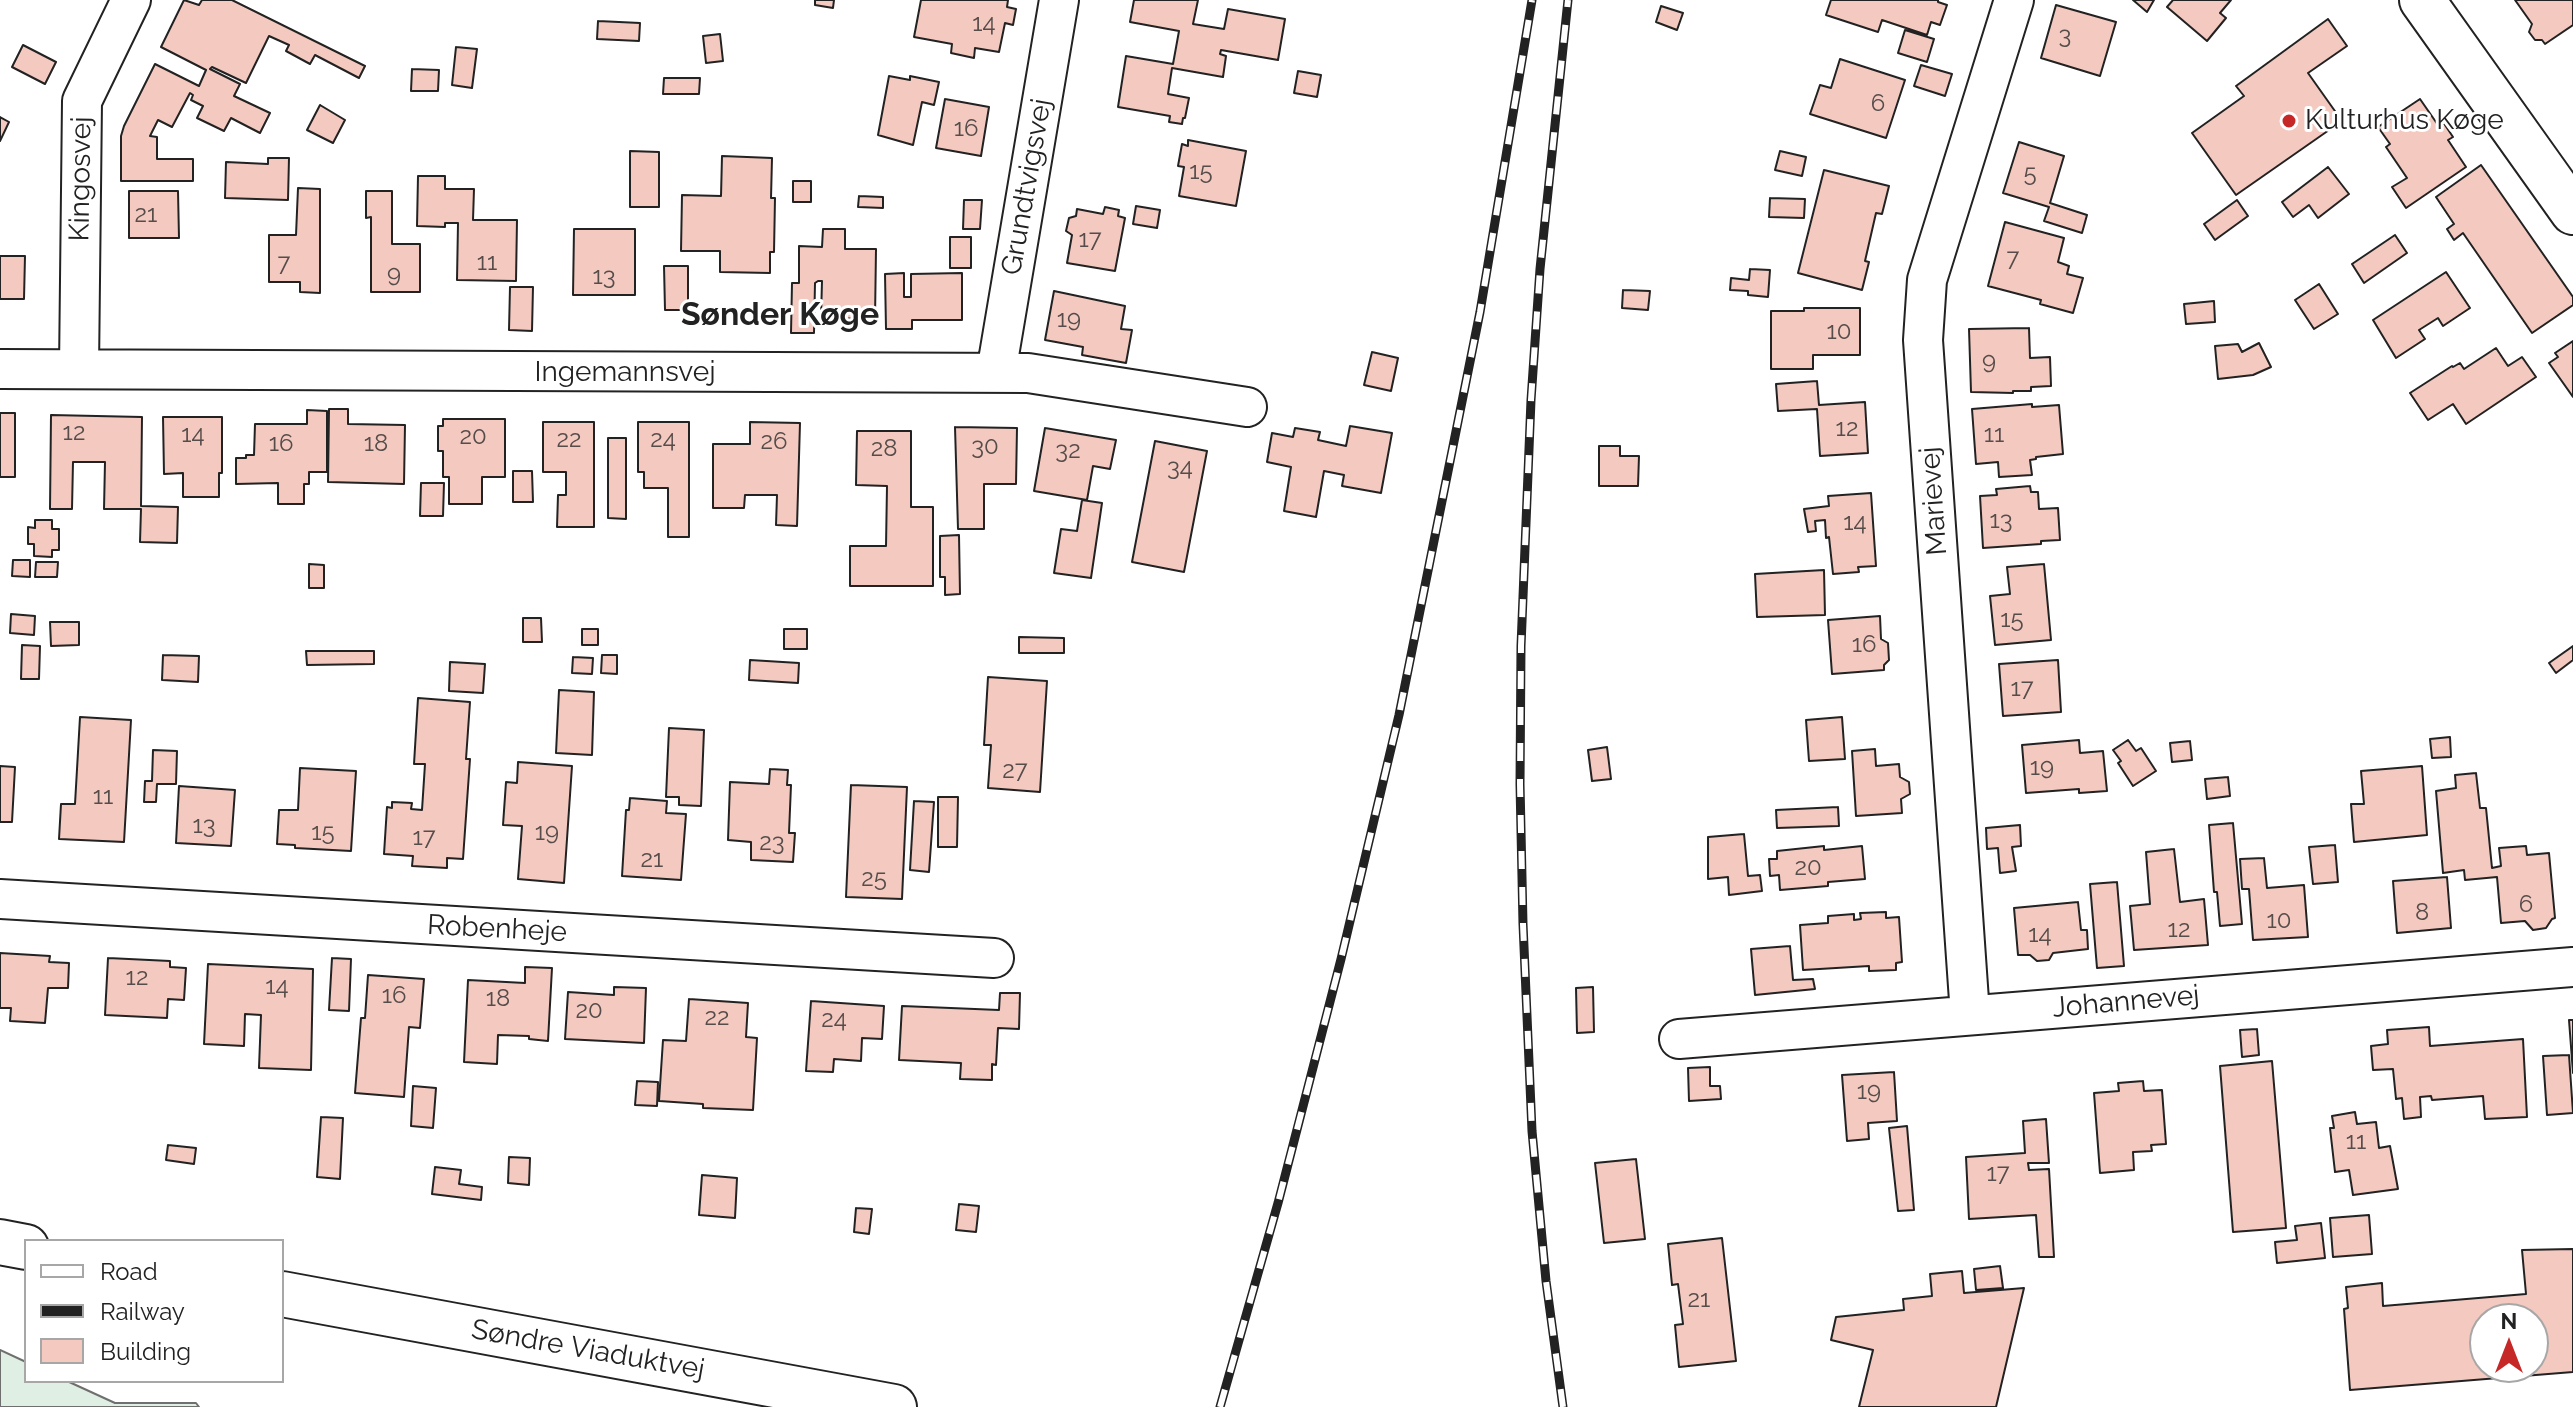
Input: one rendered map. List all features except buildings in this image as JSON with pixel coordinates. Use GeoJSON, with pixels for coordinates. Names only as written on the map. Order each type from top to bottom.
{"type":"FeatureCollection","features":[{"type":"Feature","properties":{"kind":"main road"},"geometry":{"type":"LineString","coordinates":[[2422,0],[2573,212]]}},
{"type":"Feature","properties":{"kind":"main road"},"geometry":{"type":"LineString","coordinates":[[0,1242],[24,1247]]}},
{"type":"Feature","properties":{"kind":"main road","name":"Søndre Viaduktvej"},"geometry":{"type":"LineString","coordinates":[[284,1294],[894,1407]]}},
{"type":"Feature","properties":{"kind":"street","name":"Kingosvej"},"geometry":{"type":"LineString","coordinates":[[79,369],[82,101],[131,0]]}},
{"type":"Feature","properties":{"kind":"street","name":"Grundtvigsvej"},"geometry":{"type":"LineString","coordinates":[[996,373],[1059,0]]}},
{"type":"Feature","properties":{"kind":"street","name":"Marievej"},"geometry":{"type":"LineString","coordinates":[[1970,1015],[1923,340],[1927,280],[2014,0]]}},
{"type":"Feature","properties":{"kind":"street","name":"Ingemannsvej"},"geometry":{"type":"LineString","coordinates":[[0,369],[1028,373],[1247,407]]}},
{"type":"Feature","properties":{"kind":"street","name":"Robenheje"},"geometry":{"type":"LineString","coordinates":[[0,899],[994,958]]}},
{"type":"Feature","properties":{"kind":"street","name":"Johannevej"},"geometry":{"type":"LineString","coordinates":[[1679,1039],[2573,967]]}},
{"type":"Feature","properties":{"kind":"green space"},"geometry":{"type":"Polygon","coordinates":[[[0,1350],[24,1361],[24,1383],[71,1383],[115,1403],[196,1403],[199,1407],[0,1407],[0,1350]]]}},
{"type":"Feature","properties":{"kind":"railway"},"geometry":{"type":"LineString","coordinates":[[1220,1407],[1278,1203],[1341,959],[1399,715],[1480,312],[1532,0]]}},
{"type":"Feature","properties":{"kind":"railway"},"geometry":{"type":"LineString","coordinates":[[1563,1407],[1546,1281],[1532,1131],[1520,784],[1521,646],[1531,400],[1540,269],[1568,0]]}},
{"type":"Feature","properties":{"kind":"place","name":"Kulturhus Køge"},"geometry":{"type":"Point","coordinates":[2289,121]}},
{"type":"Feature","properties":{"kind":"district","name":"Sønder Køge"},"geometry":{"type":"Point","coordinates":[780,315]}}]}
